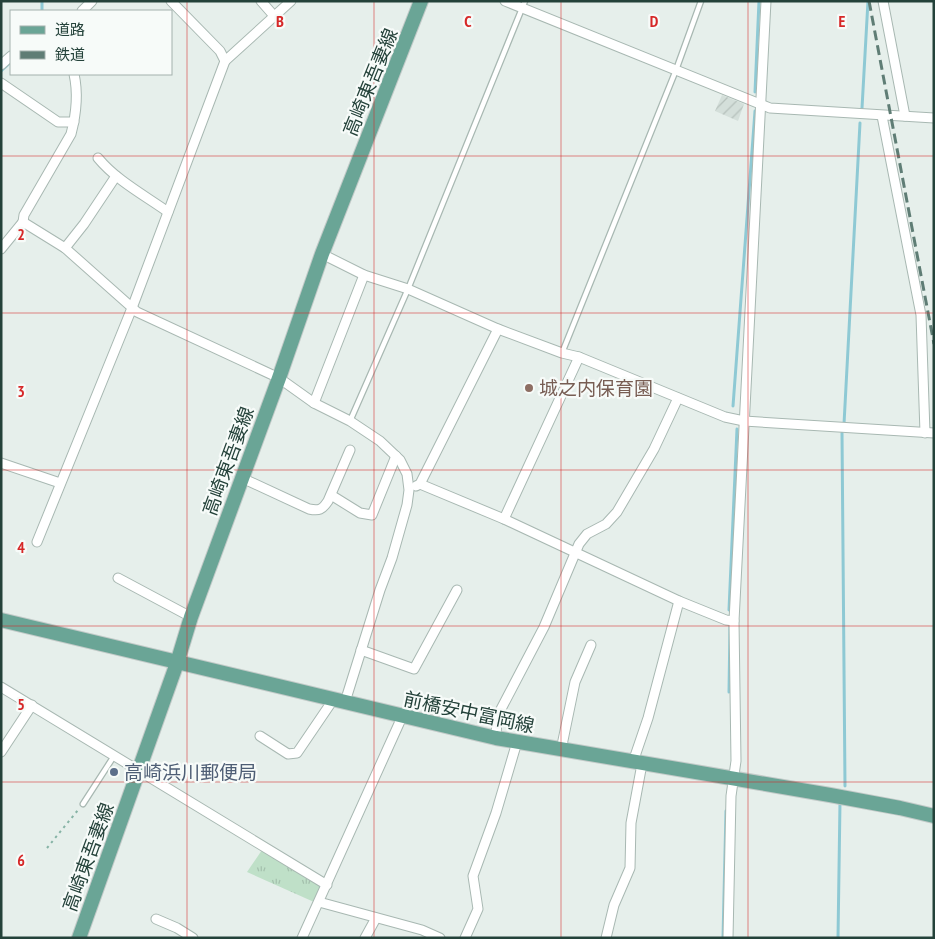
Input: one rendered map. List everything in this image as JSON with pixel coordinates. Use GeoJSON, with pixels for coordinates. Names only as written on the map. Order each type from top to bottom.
{"type":"FeatureCollection","features":[{"type":"Feature","properties":{"kind":"main road","name":"高崎東吾妻線"},"geometry":{"type":"LineString","coordinates":[[79,938],[140,770],[191,617],[279,378],[322,254],[421,1]]}},
{"type":"Feature","properties":{"kind":"main road","name":"前橋安中富岡線"},"geometry":{"type":"LineString","coordinates":[[1,620],[496,738],[839,796],[934,816]]}},
{"type":"Feature","properties":{"kind":"street"},"geometry":{"type":"LineString","coordinates":[[83,10],[92,1]]}},
{"type":"Feature","properties":{"kind":"street"},"geometry":{"type":"LineString","coordinates":[[171,1],[220,51],[225,61]]}},
{"type":"Feature","properties":{"kind":"street"},"geometry":{"type":"LineString","coordinates":[[261,1],[275,17]]}},
{"type":"Feature","properties":{"kind":"street"},"geometry":{"type":"LineString","coordinates":[[37,542],[132,308],[225,61],[291,1]]}},
{"type":"Feature","properties":{"kind":"street"},"geometry":{"type":"LineString","coordinates":[[505,1],[523,5],[770,108],[934,118]]}},
{"type":"Feature","properties":{"kind":"street"},"geometry":{"type":"LineString","coordinates":[[728,938],[730,796],[736,761],[734,621],[766,1]]}},
{"type":"Feature","properties":{"kind":"street"},"geometry":{"type":"LineString","coordinates":[[883,1],[904,116]]}},
{"type":"Feature","properties":{"kind":"street"},"geometry":{"type":"LineString","coordinates":[[1,249],[23,222],[24,215],[71,134],[74,122],[76,84],[74,75]]}},
{"type":"Feature","properties":{"kind":"street"},"geometry":{"type":"LineString","coordinates":[[1,83],[58,122],[74,122]]}},
{"type":"Feature","properties":{"kind":"street"},"geometry":{"type":"LineString","coordinates":[[322,254],[364,275],[408,289],[498,329],[562,353],[579,357],[725,417],[744,421],[929,433],[921,315],[882,116]]}},
{"type":"Feature","properties":{"kind":"street"},"geometry":{"type":"LineString","coordinates":[[98,158],[116,176],[168,212]]}},
{"type":"Feature","properties":{"kind":"street"},"geometry":{"type":"LineString","coordinates":[[65,248],[84,224],[116,176]]}},
{"type":"Feature","properties":{"kind":"street"},"geometry":{"type":"LineString","coordinates":[[23,222],[65,248],[132,308],[279,378],[314,403],[350,421],[380,441],[400,460],[407,474],[410,490],[392,558],[361,650],[339,701],[297,754],[288,754],[260,736]]}},
{"type":"Feature","properties":{"kind":"street"},"geometry":{"type":"LineString","coordinates":[[314,403],[364,275]]}},
{"type":"Feature","properties":{"kind":"street"},"geometry":{"type":"LineString","coordinates":[[410,490],[420,484],[498,329]]}},
{"type":"Feature","properties":{"kind":"street"},"geometry":{"type":"LineString","coordinates":[[504,519],[579,357]]}},
{"type":"Feature","properties":{"kind":"street"},"geometry":{"type":"LineString","coordinates":[[496,738],[497,718],[500,710],[544,627],[575,551],[587,534],[606,524],[617,512],[654,449],[678,398]]}},
{"type":"Feature","properties":{"kind":"street"},"geometry":{"type":"LineString","coordinates":[[242,478],[309,509],[318,511],[323,508],[331,495],[350,450]]}},
{"type":"Feature","properties":{"kind":"street"},"geometry":{"type":"LineString","coordinates":[[331,495],[360,512],[372,515],[396,456]]}},
{"type":"Feature","properties":{"kind":"street"},"geometry":{"type":"LineString","coordinates":[[1,463],[60,483]]}},
{"type":"Feature","properties":{"kind":"street"},"geometry":{"type":"LineString","coordinates":[[420,484],[575,551],[679,601],[726,620],[734,621]]}},
{"type":"Feature","properties":{"kind":"street"},"geometry":{"type":"LineString","coordinates":[[118,578],[191,617]]}},
{"type":"Feature","properties":{"kind":"street"},"geometry":{"type":"LineString","coordinates":[[361,650],[414,669],[457,590]]}},
{"type":"Feature","properties":{"kind":"street"},"geometry":{"type":"LineString","coordinates":[[606,938],[614,905],[630,868],[631,823],[638,763],[679,601]]}},
{"type":"Feature","properties":{"kind":"street"},"geometry":{"type":"LineString","coordinates":[[561,750],[575,682],[591,645]]}},
{"type":"Feature","properties":{"kind":"street"},"geometry":{"type":"LineString","coordinates":[[1,687],[327,885]]}},
{"type":"Feature","properties":{"kind":"street"},"geometry":{"type":"LineString","coordinates":[[1,752],[32,706]]}},
{"type":"Feature","properties":{"kind":"street"},"geometry":{"type":"LineString","coordinates":[[302,938],[402,717]]}},
{"type":"Feature","properties":{"kind":"street"},"geometry":{"type":"LineString","coordinates":[[465,938],[478,909],[473,876],[496,813],[517,742]]}},
{"type":"Feature","properties":{"kind":"street"},"geometry":{"type":"LineString","coordinates":[[319,902],[422,930],[440,938]]}},
{"type":"Feature","properties":{"kind":"street"},"geometry":{"type":"LineString","coordinates":[[365,938],[376,918]]}},
{"type":"Feature","properties":{"kind":"street"},"geometry":{"type":"LineString","coordinates":[[156,919],[177,928],[193,938]]}},
{"type":"Feature","properties":{"kind":"lane"},"geometry":{"type":"LineString","coordinates":[[562,353],[676,70],[701,1]]}},
{"type":"Feature","properties":{"kind":"lane"},"geometry":{"type":"LineString","coordinates":[[350,421],[408,289],[523,5]]}},
{"type":"Feature","properties":{"kind":"lane"},"geometry":{"type":"LineString","coordinates":[[83,804],[114,756]]}},
{"type":"Feature","properties":{"kind":"path"},"geometry":{"type":"LineString","coordinates":[[47,848],[83,804]]}},
{"type":"Feature","properties":{"kind":"shaded area"},"geometry":{"type":"Polygon","coordinates":[[[722,95],[744,104],[738,121],[715,111],[722,95]]]}},
{"type":"Feature","properties":{"kind":"green space"},"geometry":{"type":"Polygon","coordinates":[[[262,850],[321,886],[314,902],[247,872],[262,850]]]}},
{"type":"Feature","properties":{"kind":"waterway"},"geometry":{"type":"LineString","coordinates":[[42,1],[42,10]]}},
{"type":"Feature","properties":{"kind":"waterway"},"geometry":{"type":"LineString","coordinates":[[755,92],[759,1]]}},
{"type":"Feature","properties":{"kind":"waterway"},"geometry":{"type":"LineString","coordinates":[[862,108],[868,1]]}},
{"type":"Feature","properties":{"kind":"waterway"},"geometry":{"type":"LineString","coordinates":[[1,71],[10,63]]}},
{"type":"Feature","properties":{"kind":"waterway"},"geometry":{"type":"LineString","coordinates":[[733,406],[755,111]]}},
{"type":"Feature","properties":{"kind":"waterway"},"geometry":{"type":"LineString","coordinates":[[844,424],[860,123]]}},
{"type":"Feature","properties":{"kind":"waterway"},"geometry":{"type":"LineString","coordinates":[[729,610],[737,429]]}},
{"type":"Feature","properties":{"kind":"waterway"},"geometry":{"type":"LineString","coordinates":[[842,433],[845,786]]}},
{"type":"Feature","properties":{"kind":"waterway"},"geometry":{"type":"LineString","coordinates":[[729,692],[730,625]]}},
{"type":"Feature","properties":{"kind":"waterway"},"geometry":{"type":"LineString","coordinates":[[838,938],[840,802]]}},
{"type":"Feature","properties":{"kind":"waterway"},"geometry":{"type":"LineString","coordinates":[[723,938],[726,811]]}},
{"type":"Feature","properties":{"kind":"railway"},"geometry":{"type":"LineString","coordinates":[[869,1],[934,344]]}},
{"type":"Feature","properties":{"kind":"place","name":"城之内保育園"},"geometry":{"type":"Point","coordinates":[529,388]}},
{"type":"Feature","properties":{"kind":"place","name":"高崎浜川郵便局"},"geometry":{"type":"Point","coordinates":[114,772]}}]}
